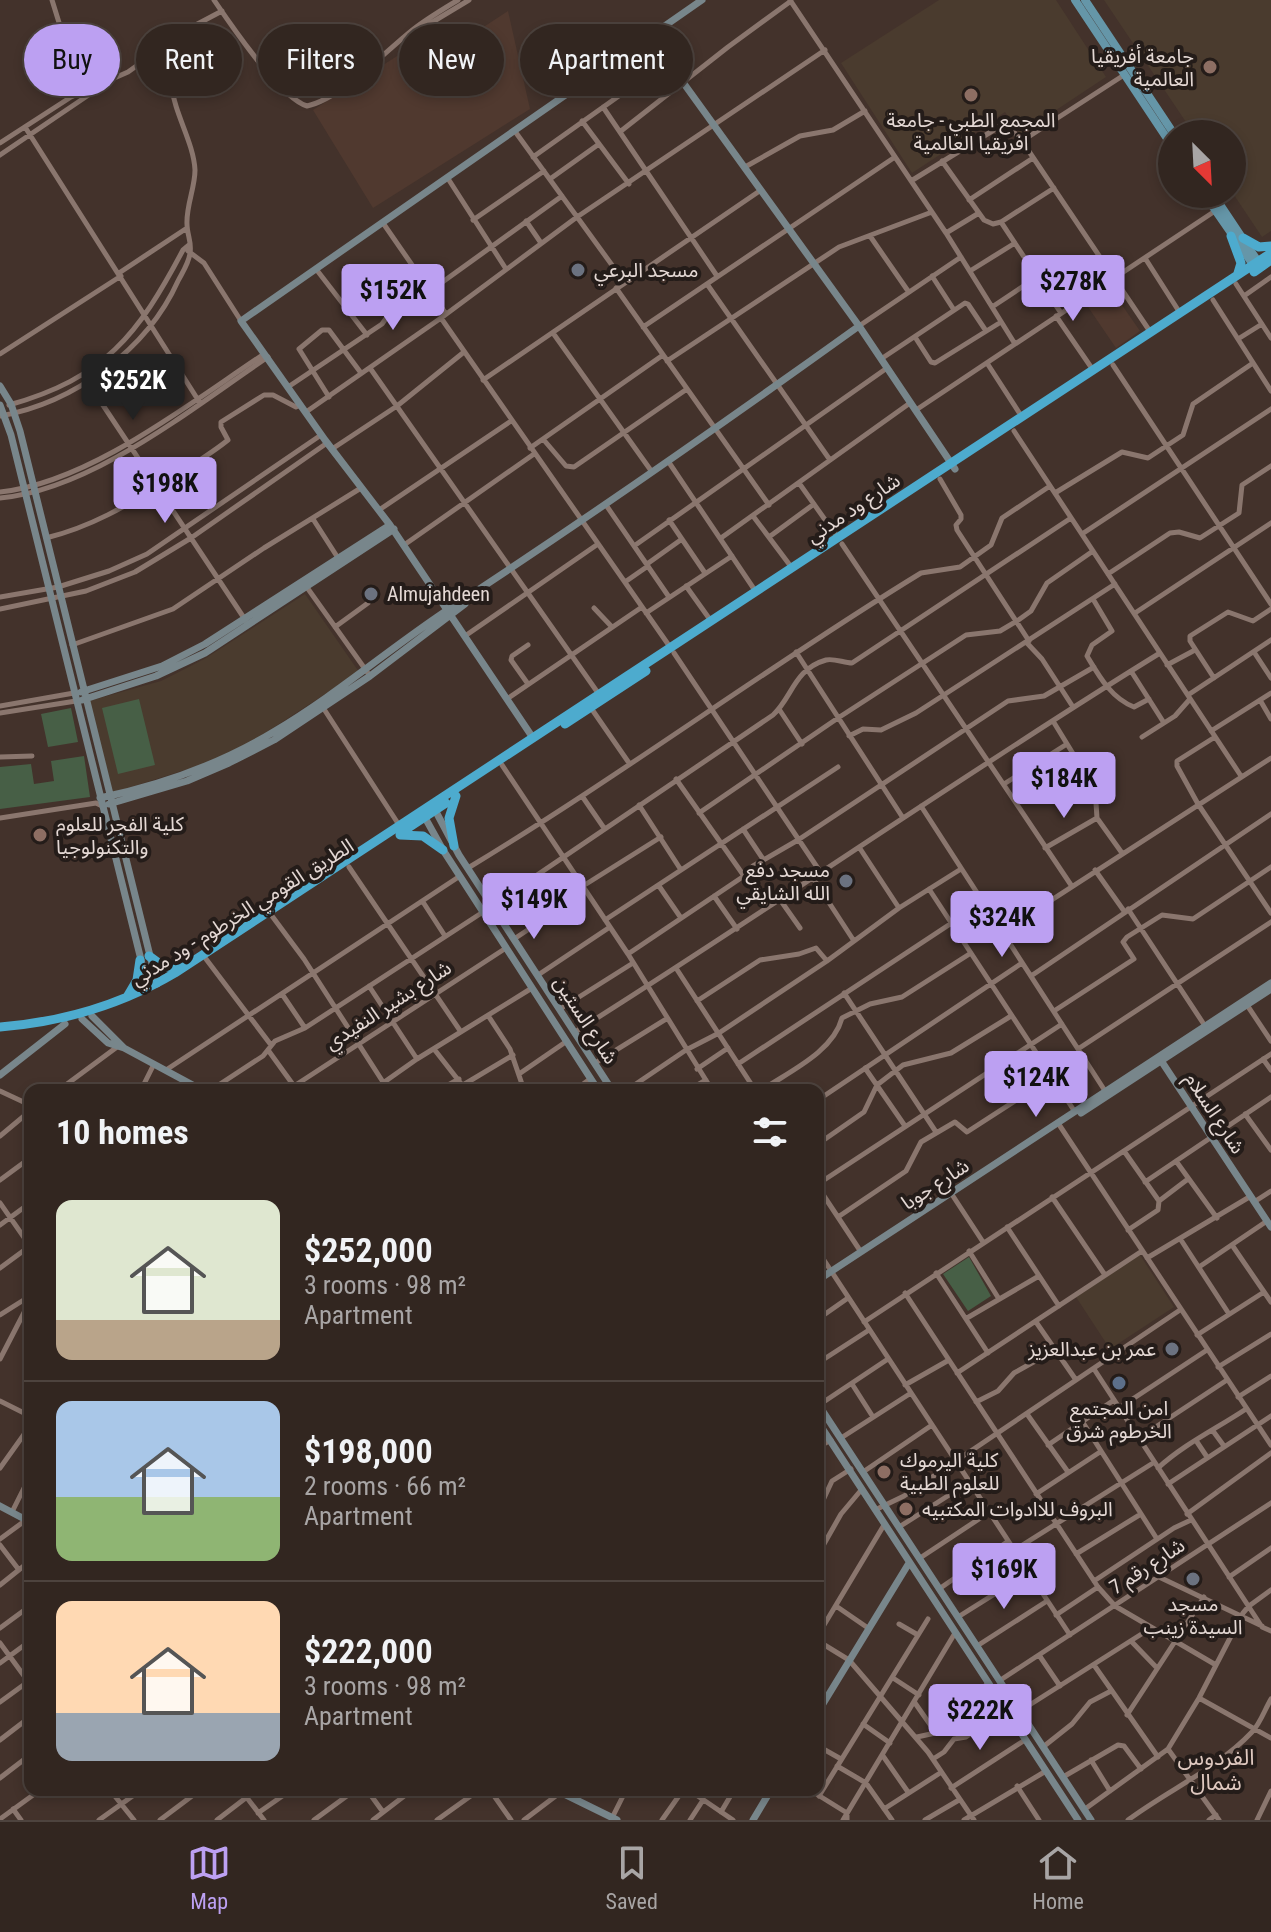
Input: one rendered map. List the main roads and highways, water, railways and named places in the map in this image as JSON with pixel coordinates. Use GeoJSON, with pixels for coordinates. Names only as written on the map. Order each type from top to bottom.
{"type":"FeatureCollection","features":[{"type":"Feature","properties":{"kind":"highway"},"geometry":{"type":"LineString","coordinates":[[1231,236],[1241,263],[1235,282]]}},
{"type":"Feature","properties":{"kind":"highway"},"geometry":{"type":"LineString","coordinates":[[1243,238],[1259,247],[1271,246]]}},
{"type":"Feature","properties":{"kind":"highway","name":"شارع ود مدني"},"geometry":{"type":"LineString","coordinates":[[455,794],[599,694],[840,541],[1151,333],[1235,282],[1260,265],[1271,253]]}},
{"type":"Feature","properties":{"kind":"highway","name":"شارع ود مدني"},"geometry":{"type":"LineString","coordinates":[[455,794],[591,708],[711,622],[940,479],[953,466],[1014,431],[1213,300],[1235,282]]}},
{"type":"Feature","properties":{"kind":"highway"},"geometry":{"type":"LineString","coordinates":[[455,794],[449,818],[456,850]]}},
{"type":"Feature","properties":{"kind":"highway","name":"الطريق القومي الخرطوم - ود مدني"},"geometry":{"type":"LineString","coordinates":[[0,1030],[62,1018],[126,998],[152,986],[455,794]]}},
{"type":"Feature","properties":{"kind":"highway"},"geometry":{"type":"LineString","coordinates":[[398,831],[423,836],[443,850]]}},
{"type":"Feature","properties":{"kind":"highway","name":"الطريق القومي الخرطوم - ود مدني"},"geometry":{"type":"LineString","coordinates":[[0,1030],[65,1024],[156,991],[349,867],[398,831]]}},
{"type":"Feature","properties":{"kind":"highway"},"geometry":{"type":"LineString","coordinates":[[126,998],[137,980],[144,958],[164,967],[186,966]]}},
{"type":"Feature","properties":{"kind":"main road"},"geometry":{"type":"LineString","coordinates":[[1075,0],[1158,125]]}},
{"type":"Feature","properties":{"kind":"main road"},"geometry":{"type":"LineString","coordinates":[[1085,0],[1165,120]]}},
{"type":"Feature","properties":{"kind":"main road"},"geometry":{"type":"LineString","coordinates":[[1213,208],[1231,236],[1260,265]]}},
{"type":"Feature","properties":{"kind":"main road"},"geometry":{"type":"LineString","coordinates":[[1223,208],[1260,265]]}},
{"type":"Feature","properties":{"kind":"place","name":"جامعة أفريقيا العالمية"},"geometry":{"type":"Point","coordinates":[1210,67]}},
{"type":"Feature","properties":{"kind":"place","name":"المجمع الطبي - جامعة افريقيا العالمية"},"geometry":{"type":"Point","coordinates":[971,95]}},
{"type":"Feature","properties":{"kind":"place","name":"مسجد البرعي"},"geometry":{"type":"Point","coordinates":[578,270]}},
{"type":"Feature","properties":{"kind":"place","name":"Almujahdeen"},"geometry":{"type":"Point","coordinates":[371,594]}},
{"type":"Feature","properties":{"kind":"place","name":"كلية الفجر للعلوم والتكنولوجيا"},"geometry":{"type":"Point","coordinates":[40,835]}},
{"type":"Feature","properties":{"kind":"place","name":"مسجد دفع الله الشايقي"},"geometry":{"type":"Point","coordinates":[846,881]}},
{"type":"Feature","properties":{"kind":"place","name":"عمر بن عبدالعزيز"},"geometry":{"type":"Point","coordinates":[1172,1349]}},
{"type":"Feature","properties":{"kind":"place","name":"امن المجتمع الخرطوم شرق"},"geometry":{"type":"Point","coordinates":[1119,1383]}},
{"type":"Feature","properties":{"kind":"place","name":"كلية اليرموك للعلوم الطبية"},"geometry":{"type":"Point","coordinates":[884,1472]}},
{"type":"Feature","properties":{"kind":"place","name":"البروف للاادوات المكتبيه"},"geometry":{"type":"Point","coordinates":[906,1509]}},
{"type":"Feature","properties":{"kind":"place","name":"مسجد السيدة زينب"},"geometry":{"type":"Point","coordinates":[1193,1579]}},
{"type":"Feature","properties":{"kind":"district","name":"الفردوس شمال"},"geometry":{"type":"Point","coordinates":[1216,1770]}}]}
